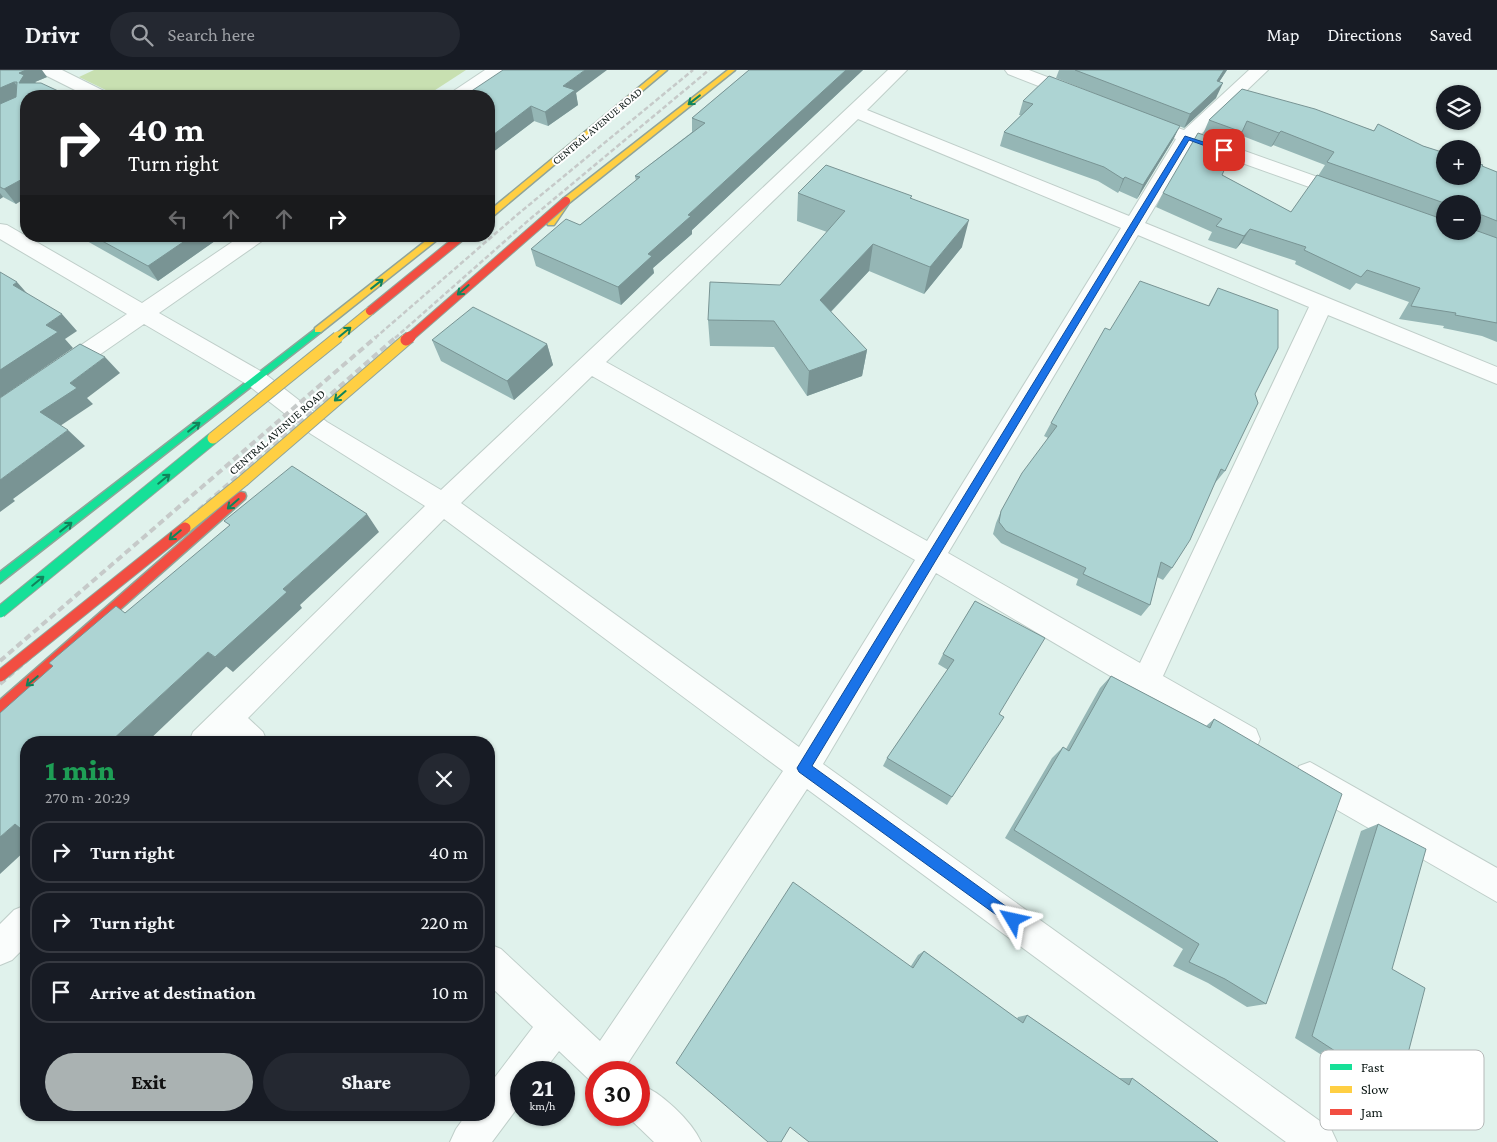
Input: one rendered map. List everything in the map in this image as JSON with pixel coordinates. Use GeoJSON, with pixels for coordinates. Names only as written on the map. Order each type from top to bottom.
{"type":"FeatureCollection","features":[{"type":"Feature","properties":{"kind":"main road","name":"CENTRAL AVENUE ROAD"},"geometry":{"type":"LineString","coordinates":[[495,210],[664,70]]}},
{"type":"Feature","properties":{"kind":"main road","name":"CENTRAL AVENUE ROAD"},"geometry":{"type":"LineString","coordinates":[[0,676],[243,480],[566,201],[732,70]]}},
{"type":"Feature","properties":{"kind":"main road","name":"CENTRAL AVENUE ROAD"},"geometry":{"type":"LineString","coordinates":[[498,193],[529,182]]}},
{"type":"Feature","properties":{"kind":"main road"},"geometry":{"type":"LineString","coordinates":[[0,708],[548,228],[566,201]]}},
{"type":"Feature","properties":{"kind":"main road"},"geometry":{"type":"LineString","coordinates":[[0,578],[430,242]]}},
{"type":"Feature","properties":{"kind":"main road"},"geometry":{"type":"LineString","coordinates":[[0,612],[455,242]]}},
{"type":"Feature","properties":{"kind":"street"},"geometry":{"type":"LineString","coordinates":[[49,70],[89,90]]}},
{"type":"Feature","properties":{"kind":"street"},"geometry":{"type":"LineString","coordinates":[[55,88],[90,70]]}},
{"type":"Feature","properties":{"kind":"street"},"geometry":{"type":"LineString","coordinates":[[467,90],[496,70]]}},
{"type":"Feature","properties":{"kind":"street"},"geometry":{"type":"LineString","coordinates":[[210,736],[443,504],[898,70]]}},
{"type":"Feature","properties":{"kind":"street"},"geometry":{"type":"LineString","coordinates":[[1014,70],[1096,102]]}},
{"type":"Feature","properties":{"kind":"street"},"geometry":{"type":"LineString","coordinates":[[612,1061],[804,768],[1188,137],[1259,70]]}},
{"type":"Feature","properties":{"kind":"street"},"geometry":{"type":"LineString","coordinates":[[855,111],[1497,376]]}},
{"type":"Feature","properties":{"kind":"street"},"geometry":{"type":"LineString","coordinates":[[1160,127],[1362,200]]}},
{"type":"Feature","properties":{"kind":"street"},"geometry":{"type":"LineString","coordinates":[[0,230],[20,242]]}},
{"type":"Feature","properties":{"kind":"street"},"geometry":{"type":"LineString","coordinates":[[21,242],[256,379],[319,428],[443,504],[1318,1142]]}},
{"type":"Feature","properties":{"kind":"street"},"geometry":{"type":"LineString","coordinates":[[0,412],[246,242]]}},
{"type":"Feature","properties":{"kind":"street"},"geometry":{"type":"LineString","coordinates":[[1146,681],[1322,303]]}},
{"type":"Feature","properties":{"kind":"street"},"geometry":{"type":"LineString","coordinates":[[590,364],[932,557],[1266,751]]}},
{"type":"Feature","properties":{"kind":"street"},"geometry":{"type":"LineString","coordinates":[[227,719],[245,736]]}},
{"type":"Feature","properties":{"kind":"street"},"geometry":{"type":"LineString","coordinates":[[1292,766],[1497,886]]}},
{"type":"Feature","properties":{"kind":"street"},"geometry":{"type":"LineString","coordinates":[[0,948],[20,928]]}},
{"type":"Feature","properties":{"kind":"street"},"geometry":{"type":"LineString","coordinates":[[495,967],[595,1061]]}},
{"type":"Feature","properties":{"kind":"street"},"geometry":{"type":"LineString","coordinates":[[495,1107],[556,1024]]}},
{"type":"Feature","properties":{"kind":"street"},"geometry":{"type":"LineString","coordinates":[[650,1112],[682,1142]]}},
{"type":"Feature","properties":{"kind":"street"},"geometry":{"type":"LineString","coordinates":[[469,1142],[484,1121]]}},
{"type":"Feature","properties":{"kind":"green space"},"geometry":{"type":"Polygon","coordinates":[[[94,70],[466,70],[435,90],[106,90],[79,77],[94,70]]]}},
{"type":"Feature","properties":{"kind":"building"},"geometry":{"type":"Polygon","coordinates":[[[0,70],[26,70],[19,73],[24,75],[19,83],[41,83],[56,90],[20,90],[20,180],[4,189],[0,187],[0,104],[16,97],[17,82],[0,88],[0,70]]]}},
{"type":"Feature","properties":{"kind":"building"},"geometry":{"type":"Polygon","coordinates":[[[503,70],[585,70],[563,86],[575,90],[545,112],[531,106],[495,133],[495,90],[473,90],[503,70]]]}},
{"type":"Feature","properties":{"kind":"building"},"geometry":{"type":"Polygon","coordinates":[[[749,70],[846,70],[688,215],[691,216],[648,254],[652,256],[618,287],[531,249],[566,219],[580,225],[640,177],[635,176],[705,123],[692,118],[749,70]]]}},
{"type":"Feature","properties":{"kind":"building"},"geometry":{"type":"Polygon","coordinates":[[[1075,70],[1224,70],[1217,81],[1223,83],[1190,114],[1075,70]]]}},
{"type":"Feature","properties":{"kind":"building"},"geometry":{"type":"Polygon","coordinates":[[[1049,76],[1180,126],[1143,185],[1125,177],[1123,179],[1104,167],[1004,132],[1033,104],[1023,101],[1049,76]]]}},
{"type":"Feature","properties":{"kind":"building"},"geometry":{"type":"Polygon","coordinates":[[[1242,89],[1315,109],[1374,131],[1378,124],[1423,146],[1436,150],[1436,185],[1481,185],[1481,164],[1497,172],[1497,221],[1481,215],[1481,195],[1436,195],[1436,200],[1327,162],[1334,152],[1281,131],[1279,133],[1247,121],[1242,132],[1209,120],[1242,89]]]}},
{"type":"Feature","properties":{"kind":"building"},"geometry":{"type":"Polygon","coordinates":[[[1198,133],[1235,146],[1222,175],[1291,212],[1317,175],[1436,217],[1436,240],[1481,240],[1481,232],[1497,238],[1497,323],[1455,315],[1456,313],[1411,306],[1420,288],[1367,270],[1361,277],[1304,250],[1306,247],[1250,229],[1244,236],[1216,226],[1222,219],[1163,193],[1198,133]]]}},
{"type":"Feature","properties":{"kind":"building"},"geometry":{"type":"Polygon","coordinates":[[[826,165],[912,196],[910,198],[969,220],[930,267],[873,244],[820,300],[867,350],[809,371],[774,321],[708,320],[710,282],[780,285],[845,211],[798,193],[826,165]]]}},
{"type":"Feature","properties":{"kind":"building"},"geometry":{"type":"Polygon","coordinates":[[[104,242],[183,242],[148,266],[104,242]]]}},
{"type":"Feature","properties":{"kind":"building"},"geometry":{"type":"Polygon","coordinates":[[[0,272],[17,282],[13,285],[62,314],[46,325],[58,332],[0,370],[0,272]]]}},
{"type":"Feature","properties":{"kind":"building"},"geometry":{"type":"Polygon","coordinates":[[[1140,281],[1209,306],[1218,288],[1278,310],[1278,348],[1255,394],[1258,403],[1225,471],[1221,469],[1190,540],[1172,568],[1161,562],[1150,605],[1083,574],[1086,568],[1006,531],[999,522],[1001,511],[1022,473],[1057,426],[1051,423],[1105,328],[1110,330],[1140,281]]]}},
{"type":"Feature","properties":{"kind":"building"},"geometry":{"type":"Polygon","coordinates":[[[473,307],[547,344],[507,381],[432,340],[473,307]]]}},
{"type":"Feature","properties":{"kind":"building"},"geometry":{"type":"Polygon","coordinates":[[[80,344],[105,357],[70,383],[77,388],[40,412],[68,430],[0,480],[0,398],[80,344]]]}},
{"type":"Feature","properties":{"kind":"building"},"geometry":{"type":"Polygon","coordinates":[[[292,466],[367,514],[283,589],[287,592],[215,657],[208,652],[117,736],[20,736],[20,828],[15,824],[0,837],[0,713],[53,666],[49,663],[116,606],[125,613],[230,525],[224,521],[292,466]]]}},
{"type":"Feature","properties":{"kind":"building"},"geometry":{"type":"Polygon","coordinates":[[[975,601],[1045,638],[999,714],[1004,717],[952,797],[887,758],[954,660],[943,654],[975,601]]]}},
{"type":"Feature","properties":{"kind":"building"},"geometry":{"type":"Polygon","coordinates":[[[1111,676],[1210,728],[1214,719],[1342,794],[1266,1004],[1225,979],[1189,962],[1199,944],[1014,830],[1063,747],[1069,751],[1111,676]]]}},
{"type":"Feature","properties":{"kind":"building"},"geometry":{"type":"Polygon","coordinates":[[[1378,824],[1426,849],[1392,969],[1425,988],[1409,1050],[1334,1050],[1312,1036],[1378,824]]]}},
{"type":"Feature","properties":{"kind":"building"},"geometry":{"type":"Polygon","coordinates":[[[793,882],[913,968],[924,951],[1023,1023],[1027,1015],[1129,1085],[1132,1078],[1218,1142],[809,1142],[790,1127],[781,1142],[768,1142],[676,1063],[793,882]]]}},
{"type":"Feature","properties":{"kind":"railway"},"geometry":{"type":"LineString","coordinates":[[495,234],[693,70]]}},
{"type":"Feature","properties":{"kind":"railway"},"geometry":{"type":"LineString","coordinates":[[395,338],[530,219],[709,70]]}},
{"type":"Feature","properties":{"kind":"railway"},"geometry":{"type":"LineString","coordinates":[[375,338],[486,242]]}},
{"type":"Feature","properties":{"kind":"railway"},"geometry":{"type":"LineString","coordinates":[[0,661],[376,337]]}},
{"type":"Feature","properties":{"kind":"railway"},"geometry":{"type":"LineString","coordinates":[[0,684],[396,337]]}},
{"type":"Feature","properties":{"kind":"traffic: fast"},"geometry":{"type":"LineString","coordinates":[[0,578],[318,330]]}},
{"type":"Feature","properties":{"kind":"traffic: fast"},"geometry":{"type":"LineString","coordinates":[[0,612],[213,438]]}},
{"type":"Feature","properties":{"kind":"traffic: slow"},"geometry":{"type":"LineString","coordinates":[[495,210],[664,70]]}},
{"type":"Feature","properties":{"kind":"traffic: slow"},"geometry":{"type":"LineString","coordinates":[[551,223],[566,201],[732,70]]}},
{"type":"Feature","properties":{"kind":"traffic: slow"},"geometry":{"type":"LineString","coordinates":[[318,330],[430,242]]}},
{"type":"Feature","properties":{"kind":"traffic: slow"},"geometry":{"type":"LineString","coordinates":[[213,438],[370,311]]}},
{"type":"Feature","properties":{"kind":"traffic: slow"},"geometry":{"type":"LineString","coordinates":[[185,528],[243,481],[406,340]]}},
{"type":"Feature","properties":{"kind":"traffic: jam"},"geometry":{"type":"LineString","coordinates":[[406,340],[566,201]]}},
{"type":"Feature","properties":{"kind":"traffic: jam"},"geometry":{"type":"LineString","coordinates":[[370,311],[455,242]]}},
{"type":"Feature","properties":{"kind":"traffic: jam"},"geometry":{"type":"LineString","coordinates":[[0,708],[241,496]]}},
{"type":"Feature","properties":{"kind":"traffic: jam"},"geometry":{"type":"LineString","coordinates":[[0,676],[185,528]]}},
{"type":"Feature","properties":{"kind":"route"},"geometry":{"type":"LineString","coordinates":[[1013,920],[804,768],[1188,137],[1224,150]]}}]}
